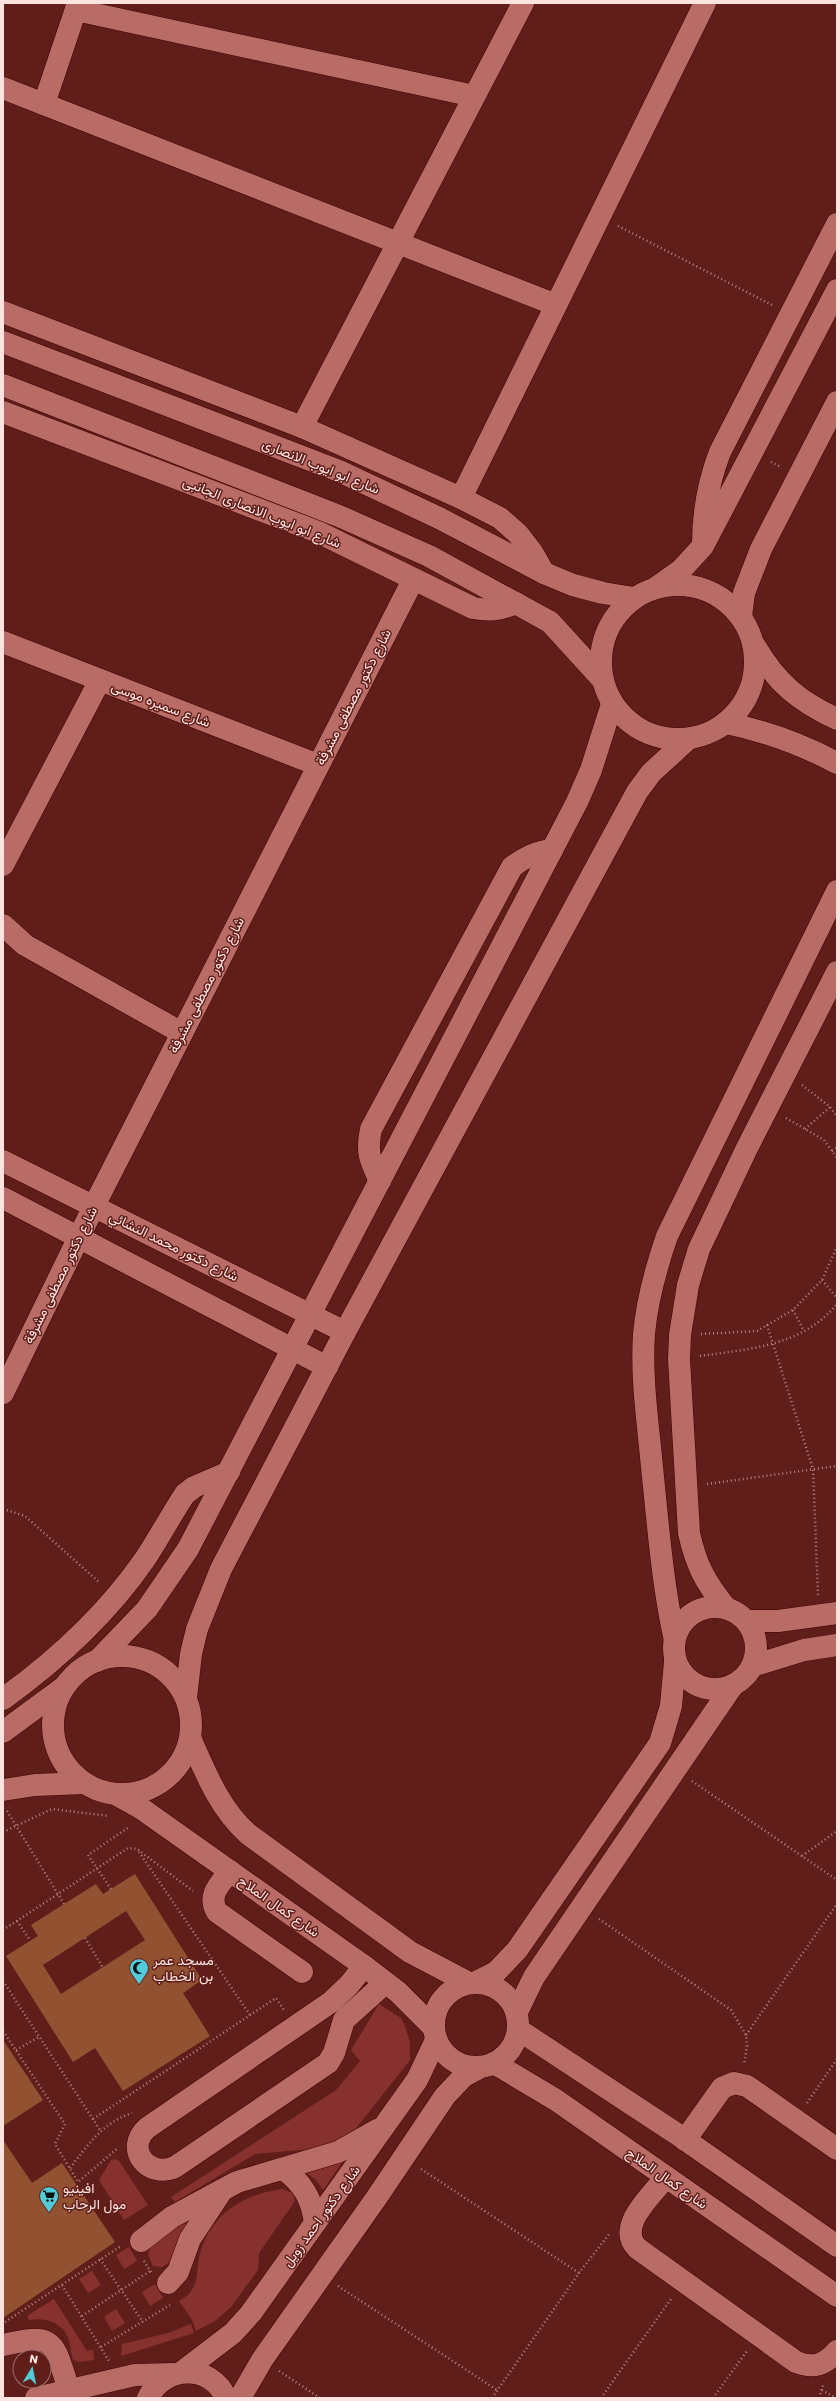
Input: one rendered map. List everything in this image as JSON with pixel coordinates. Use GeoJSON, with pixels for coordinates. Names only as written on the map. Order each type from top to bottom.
{"type":"FeatureCollection","features":[{"type":"Feature","properties":{"kind":"street"},"geometry":{"type":"LineString","coordinates":[[302,427],[523,3]]}},
{"type":"Feature","properties":{"kind":"street"},"geometry":{"type":"LineString","coordinates":[[461,498],[705,3]]}},
{"type":"Feature","properties":{"kind":"street"},"geometry":{"type":"LineString","coordinates":[[44,104],[77,6],[474,96]]}},
{"type":"Feature","properties":{"kind":"street"},"geometry":{"type":"LineString","coordinates":[[3,88],[556,305]]}},
{"type":"Feature","properties":{"kind":"street"},"geometry":{"type":"LineString","coordinates":[[703,546],[704,508],[708,482],[720,452],[837,224]]}},
{"type":"Feature","properties":{"kind":"street"},"geometry":{"type":"LineString","coordinates":[[755,645],[756,671],[748,696],[734,718],[712,732],[687,740],[661,738],[642,731],[625,720],[612,704],[602,679],[600,661],[603,643],[609,625],[620,610],[634,598],[654,589],[681,570],[703,546],[837,290]]}},
{"type":"Feature","properties":{"kind":"street"},"geometry":{"type":"LineString","coordinates":[[3,312],[302,427],[461,498],[500,518],[518,534],[532,552],[544,573]]}},
{"type":"Feature","properties":{"kind":"street","name":"شارع ابو ايوب الانصارى"},"geometry":{"type":"LineString","coordinates":[[3,342],[339,471],[439,518],[544,573],[603,593],[634,598]]}},
{"type":"Feature","properties":{"kind":"street"},"geometry":{"type":"LineString","coordinates":[[3,385],[339,516],[429,556],[550,622],[602,679]]}},
{"type":"Feature","properties":{"kind":"street"},"geometry":{"type":"LineString","coordinates":[[741,616],[751,571],[837,402]]}},
{"type":"Feature","properties":{"kind":"street","name":"شارع ابو ايوب الانصارى الجانبى"},"geometry":{"type":"LineString","coordinates":[[3,412],[318,532],[472,608],[488,611],[503,609],[516,603]]}},
{"type":"Feature","properties":{"kind":"street","name":"شارع دكتور مصطفى مشرفة"},"geometry":{"type":"LineString","coordinates":[[3,1393],[94,1206],[413,580]]}},
{"type":"Feature","properties":{"kind":"street"},"geometry":{"type":"LineString","coordinates":[[654,589],[678,585],[702,588],[723,599],[741,616],[769,669],[787,690],[809,706],[837,719]]}},
{"type":"Feature","properties":{"kind":"street","name":"شارع سميره موسى"},"geometry":{"type":"LineString","coordinates":[[3,642],[318,765]]}},
{"type":"Feature","properties":{"kind":"street"},"geometry":{"type":"LineString","coordinates":[[3,865],[100,680]]}},
{"type":"Feature","properties":{"kind":"street"},"geometry":{"type":"LineString","coordinates":[[97,1661],[147,1609],[168,1581],[188,1549],[552,850],[591,770],[612,704]]}},
{"type":"Feature","properties":{"kind":"street"},"geometry":{"type":"LineString","coordinates":[[726,723],[757,729],[788,739],[837,763]]}},
{"type":"Feature","properties":{"kind":"street"},"geometry":{"type":"LineString","coordinates":[[186,1698],[191,1654],[197,1629],[210,1595],[327,1367],[637,792],[655,768],[687,740]]}},
{"type":"Feature","properties":{"kind":"street"},"geometry":{"type":"LineString","coordinates":[[380,1181],[368,1156],[368,1142],[371,1129],[512,867],[524,858],[537,852],[552,850]]}},
{"type":"Feature","properties":{"kind":"street"},"geometry":{"type":"LineString","coordinates":[[488,2065],[467,2066],[454,2061],[443,2052],[435,2034],[435,2013],[440,2001],[450,1991],[496,1972],[517,1950],[660,1743],[671,1706],[675,1662],[673,1644],[674,1636],[662,1569],[644,1359],[648,1304],[654,1276],[667,1236],[837,890]]}},
{"type":"Feature","properties":{"kind":"street"},"geometry":{"type":"LineString","coordinates":[[3,925],[25,944],[182,1033]]}},
{"type":"Feature","properties":{"kind":"street"},"geometry":{"type":"LineString","coordinates":[[726,1608],[708,1586],[695,1560],[689,1533],[685,1486],[679,1359],[680,1335],[688,1285],[699,1249],[837,972]]}},
{"type":"Feature","properties":{"kind":"street","name":"شارع دكتور محمد النشائي"},"geometry":{"type":"LineString","coordinates":[[3,1160],[346,1332]]}},
{"type":"Feature","properties":{"kind":"street"},"geometry":{"type":"LineString","coordinates":[[3,1198],[327,1367]]}},
{"type":"Feature","properties":{"kind":"street"},"geometry":{"type":"LineString","coordinates":[[3,1699],[62,1652],[95,1621],[144,1559],[185,1494],[194,1487],[229,1472]]}},
{"type":"Feature","properties":{"kind":"street"},"geometry":{"type":"LineString","coordinates":[[674,1636],[680,1624],[694,1612],[713,1606],[726,1608],[737,1613],[747,1621],[753,1631],[756,1643],[752,1666],[747,1674],[732,1685],[719,1689],[705,1688],[688,1678],[675,1662]]}},
{"type":"Feature","properties":{"kind":"street"},"geometry":{"type":"LineString","coordinates":[[747,1621],[828,1615]]}},
{"type":"Feature","properties":{"kind":"street"},"geometry":{"type":"LineString","coordinates":[[752,1666],[804,1650],[837,1645]]}},
{"type":"Feature","properties":{"kind":"street"},"geometry":{"type":"LineString","coordinates":[[3,1732],[65,1686],[85,1667],[97,1661],[114,1656],[132,1657],[149,1661],[165,1670],[177,1682],[186,1698],[191,1711],[191,1740],[184,1759],[172,1775],[161,1783],[137,1794],[117,1795],[99,1791],[84,1783],[72,1773],[62,1761],[53,1731],[57,1700],[65,1686]]}},
{"type":"Feature","properties":{"kind":"street"},"geometry":{"type":"LineString","coordinates":[[240,2398],[262,2360],[454,2085],[464,2076],[506,2055],[515,2044],[518,2021],[534,1978],[583,1908],[732,1685]]}},
{"type":"Feature","properties":{"kind":"street"},"geometry":{"type":"LineString","coordinates":[[191,1740],[225,1808],[234,1822],[248,1834],[398,1943],[429,1963],[472,1982],[492,1985],[505,1994],[518,2021],[837,2246]]}},
{"type":"Feature","properties":{"kind":"street"},"geometry":{"type":"LineString","coordinates":[[4,1800],[35,1785],[84,1783]]}},
{"type":"Feature","properties":{"kind":"street","name":"شارع كمال الملاح"},"geometry":{"type":"LineString","coordinates":[[117,1795],[142,1809],[364,1966],[409,2002],[435,2034]]}},
{"type":"Feature","properties":{"kind":"street"},"geometry":{"type":"LineString","coordinates":[[225,1868],[213,1894],[214,1906],[217,1912],[302,1972]]}},
{"type":"Feature","properties":{"kind":"street"},"geometry":{"type":"LineString","coordinates":[[364,1966],[340,1994],[142,2136],[138,2152],[146,2165],[160,2171],[175,2167],[328,2063],[332,2058],[344,2020],[385,1983]]}},
{"type":"Feature","properties":{"kind":"street"},"geometry":{"type":"LineString","coordinates":[[303,2021],[335,2047]]}},
{"type":"Feature","properties":{"kind":"street","name":"شارع دكتور احمد زويل"},"geometry":{"type":"LineString","coordinates":[[148,2398],[152,2389],[162,2380],[178,2373],[233,2333],[251,2313],[417,2080],[435,2034]]}},
{"type":"Feature","properties":{"kind":"street","name":"شارع كمال الملاح"},"geometry":{"type":"LineString","coordinates":[[488,2065],[556,2100],[837,2296]]}},
{"type":"Feature","properties":{"kind":"street"},"geometry":{"type":"LineString","coordinates":[[685,2140],[722,2088],[728,2084],[741,2083],[837,2149]]}},
{"type":"Feature","properties":{"kind":"street"},"geometry":{"type":"LineString","coordinates":[[136,2247],[172,2217],[223,2190],[252,2176],[283,2169],[338,2152],[385,2125]]}},
{"type":"Feature","properties":{"kind":"street"},"geometry":{"type":"LineString","coordinates":[[283,2169],[294,2177],[310,2197],[315,2223]]}},
{"type":"Feature","properties":{"kind":"street"},"geometry":{"type":"LineString","coordinates":[[666,2176],[631,2224],[630,2237],[633,2243],[758,2335],[804,2365],[821,2365],[829,2361],[837,2351]]}},
{"type":"Feature","properties":{"kind":"street"},"geometry":{"type":"LineString","coordinates":[[165,2288],[178,2272],[190,2239],[223,2190]]}},
{"type":"Feature","properties":{"kind":"street"},"geometry":{"type":"LineString","coordinates":[[3,2345],[29,2338],[45,2341],[56,2352],[69,2390]]}},
{"type":"Feature","properties":{"kind":"street"},"geometry":{"type":"LineString","coordinates":[[36,2398],[147,2373],[178,2373],[201,2374],[214,2380],[223,2391],[226,2398]]}},
{"type":"Feature","properties":{"kind":"path"},"geometry":{"type":"LineString","coordinates":[[600,216],[790,314]]}},
{"type":"Feature","properties":{"kind":"path"},"geometry":{"type":"LineString","coordinates":[[753,453],[799,475]]}},
{"type":"Feature","properties":{"kind":"path"},"geometry":{"type":"LineString","coordinates":[[786,1074],[830,1107],[837,1116]]}},
{"type":"Feature","properties":{"kind":"path"},"geometry":{"type":"LineString","coordinates":[[769,1107],[824,1140],[837,1158]]}},
{"type":"Feature","properties":{"kind":"path"},"geometry":{"type":"LineString","coordinates":[[806,1129],[830,1107]]}},
{"type":"Feature","properties":{"kind":"path"},"geometry":{"type":"LineString","coordinates":[[832,1151],[837,1148]]}},
{"type":"Feature","properties":{"kind":"path"},"geometry":{"type":"LineString","coordinates":[[680,1335],[757,1331],[793,1310],[822,1280],[837,1247]]}},
{"type":"Feature","properties":{"kind":"path"},"geometry":{"type":"LineString","coordinates":[[833,1256],[837,1259]]}},
{"type":"Feature","properties":{"kind":"path"},"geometry":{"type":"LineString","coordinates":[[822,1280],[837,1298]]}},
{"type":"Feature","properties":{"kind":"path"},"geometry":{"type":"LineString","coordinates":[[679,1359],[774,1344],[804,1331],[837,1304]]}},
{"type":"Feature","properties":{"kind":"path"},"geometry":{"type":"LineString","coordinates":[[793,1310],[804,1331]]}},
{"type":"Feature","properties":{"kind":"path"},"geometry":{"type":"LineString","coordinates":[[767,1325],[813,1469],[828,1615]]}},
{"type":"Feature","properties":{"kind":"path"},"geometry":{"type":"LineString","coordinates":[[685,1486],[837,1466]]}},
{"type":"Feature","properties":{"kind":"path"},"geometry":{"type":"LineString","coordinates":[[3,1509],[25,1516],[116,1596]]}},
{"type":"Feature","properties":{"kind":"path"},"geometry":{"type":"LineString","coordinates":[[676,1770],[837,1880]]}},
{"type":"Feature","properties":{"kind":"path"},"geometry":{"type":"LineString","coordinates":[[4,1800],[14,1827],[64,1904]]}},
{"type":"Feature","properties":{"kind":"path"},"geometry":{"type":"LineString","coordinates":[[3,1832],[52,1809],[116,1817]]}},
{"type":"Feature","properties":{"kind":"path"},"geometry":{"type":"LineString","coordinates":[[125,1823],[135,1831]]}},
{"type":"Feature","properties":{"kind":"path"},"geometry":{"type":"LineString","coordinates":[[111,1889],[88,1855],[129,1827]]}},
{"type":"Feature","properties":{"kind":"path"},"geometry":{"type":"LineString","coordinates":[[802,1856],[837,1831]]}},
{"type":"Feature","properties":{"kind":"path"},"geometry":{"type":"LineString","coordinates":[[3,1930],[128,1848],[137,1849],[194,1892],[225,1868]]}},
{"type":"Feature","properties":{"kind":"path"},"geometry":{"type":"LineString","coordinates":[[137,1849],[250,2015]]}},
{"type":"Feature","properties":{"kind":"path"},"geometry":{"type":"LineString","coordinates":[[746,2035],[837,1904]]}},
{"type":"Feature","properties":{"kind":"path"},"geometry":{"type":"LineString","coordinates":[[583,1908],[731,2010],[746,2035],[747,2046],[741,2083]]}},
{"type":"Feature","properties":{"kind":"path"},"geometry":{"type":"LineString","coordinates":[[17,1921],[30,1940]]}},
{"type":"Feature","properties":{"kind":"path"},"geometry":{"type":"LineString","coordinates":[[85,1938],[103,1968]]}},
{"type":"Feature","properties":{"kind":"path"},"geometry":{"type":"LineString","coordinates":[[3,1981],[100,2130]]}},
{"type":"Feature","properties":{"kind":"path"},"geometry":{"type":"LineString","coordinates":[[93,2119],[276,1998],[303,2021]]}},
{"type":"Feature","properties":{"kind":"path"},"geometry":{"type":"LineString","coordinates":[[3,2031],[65,2124],[55,2144],[78,2182],[116,2148],[142,2136],[137,2111],[118,2117],[100,2130],[70,2168]]}},
{"type":"Feature","properties":{"kind":"path"},"geometry":{"type":"LineString","coordinates":[[16,2050],[39,2037]]}},
{"type":"Feature","properties":{"kind":"path"},"geometry":{"type":"LineString","coordinates":[[795,2120],[837,2059]]}},
{"type":"Feature","properties":{"kind":"path"},"geometry":{"type":"LineString","coordinates":[[403,2158],[579,2273]]}},
{"type":"Feature","properties":{"kind":"path"},"geometry":{"type":"LineString","coordinates":[[492,2398],[579,2273],[609,2234],[631,2224]]}},
{"type":"Feature","properties":{"kind":"path"},"geometry":{"type":"LineString","coordinates":[[3,2323],[100,2260],[136,2247],[150,2270],[165,2288],[143,2322],[101,2347]]}},
{"type":"Feature","properties":{"kind":"path"},"geometry":{"type":"LineString","coordinates":[[100,2260],[143,2322]]}},
{"type":"Feature","properties":{"kind":"path"},"geometry":{"type":"LineString","coordinates":[[82,2316],[150,2270]]}},
{"type":"Feature","properties":{"kind":"path"},"geometry":{"type":"LineString","coordinates":[[322,2276],[497,2390]]}},
{"type":"Feature","properties":{"kind":"path"},"geometry":{"type":"LineString","coordinates":[[601,2398],[684,2282]]}},
{"type":"Feature","properties":{"kind":"path"},"geometry":{"type":"LineString","coordinates":[[62,2285],[120,2378]]}},
{"type":"Feature","properties":{"kind":"path"},"geometry":{"type":"LineString","coordinates":[[713,2398],[758,2335]]}},
{"type":"Feature","properties":{"kind":"path"},"geometry":{"type":"LineString","coordinates":[[822,2390],[836,2398]]}},
{"type":"Feature","properties":{"kind":"shaded area"},"geometry":{"type":"Polygon","coordinates":[[[379,2004],[401,2018],[410,2042],[410,2060],[354,2131],[327,2145],[311,2149],[255,2154],[175,2202],[171,2197],[336,2090],[360,2061],[351,2050],[379,2004]]]}},
{"type":"Feature","properties":{"kind":"shaded area"},"geometry":{"type":"Polygon","coordinates":[[[115,2159],[119,2161],[148,2205],[124,2220],[99,2180],[111,2160],[115,2159]]]}},
{"type":"Feature","properties":{"kind":"shaded area"},"geometry":{"type":"Polygon","coordinates":[[[344,2160],[323,2190],[316,2180],[305,2172],[320,2169],[344,2160]]]}},
{"type":"Feature","properties":{"kind":"shaded area"},"geometry":{"type":"Polygon","coordinates":[[[282,2189],[293,2193],[295,2201],[259,2253],[258,2270],[231,2307],[215,2321],[196,2331],[192,2320],[179,2301],[191,2291],[194,2286],[200,2253],[205,2239],[212,2227],[231,2208],[242,2201],[282,2189]]]}},
{"type":"Feature","properties":{"kind":"shaded area"},"geometry":{"type":"Polygon","coordinates":[[[196,2212],[171,2261],[162,2267],[153,2266],[148,2255],[151,2245],[196,2212]]]}},
{"type":"Feature","properties":{"kind":"shaded area"},"geometry":{"type":"Polygon","coordinates":[[[129,2247],[137,2261],[124,2269],[116,2255],[129,2247]]]}},
{"type":"Feature","properties":{"kind":"shaded area"},"geometry":{"type":"Polygon","coordinates":[[[92,2271],[101,2285],[88,2293],[79,2279],[92,2271]]]}},
{"type":"Feature","properties":{"kind":"shaded area"},"geometry":{"type":"Polygon","coordinates":[[[155,2284],[163,2298],[150,2306],[142,2292],[155,2284]]]}},
{"type":"Feature","properties":{"kind":"shaded area"},"geometry":{"type":"Polygon","coordinates":[[[54,2299],[87,2351],[93,2350],[94,2360],[79,2362],[73,2360],[67,2335],[59,2326],[41,2319],[29,2320],[27,2316],[54,2299]]]}},
{"type":"Feature","properties":{"kind":"shaded area"},"geometry":{"type":"Polygon","coordinates":[[[116,2309],[125,2323],[112,2331],[104,2317],[116,2309]]]}},
{"type":"Feature","properties":{"kind":"shaded area"},"geometry":{"type":"Polygon","coordinates":[[[191,2324],[194,2333],[121,2356],[122,2344],[168,2333],[191,2324]]]}},
{"type":"Feature","properties":{"kind":"building","name":"مسجد عمر بن الخطاب"},"geometry":{"type":"Polygon","coordinates":[[[135,1874],[202,1980],[183,1993],[210,2036],[123,2091],[95,2048],[73,2062],[6,1956],[38,1936],[31,1925],[96,1884],[103,1894],[135,1874]],[[126,1911],[43,1965],[61,1994],[145,1940],[126,1911]]]}},
{"type":"Feature","properties":{"kind":"building"},"geometry":{"type":"Polygon","coordinates":[[[3,2040],[43,2100],[3,2126],[3,2040]]]}},
{"type":"Feature","properties":{"kind":"building","name":"افينيو مول الرحاب"},"geometry":{"type":"Polygon","coordinates":[[[3,2140],[32,2183],[62,2163],[115,2242],[3,2318],[3,2140]]]}},
{"type":"Feature","properties":{"kind":"place","name":"مسجد عمر بن الخطاب"},"geometry":{"type":"Point","coordinates":[139,1985]}},
{"type":"Feature","properties":{"kind":"place","name":"افينيو مول الرحاب"},"geometry":{"type":"Point","coordinates":[49,2213]}}]}
